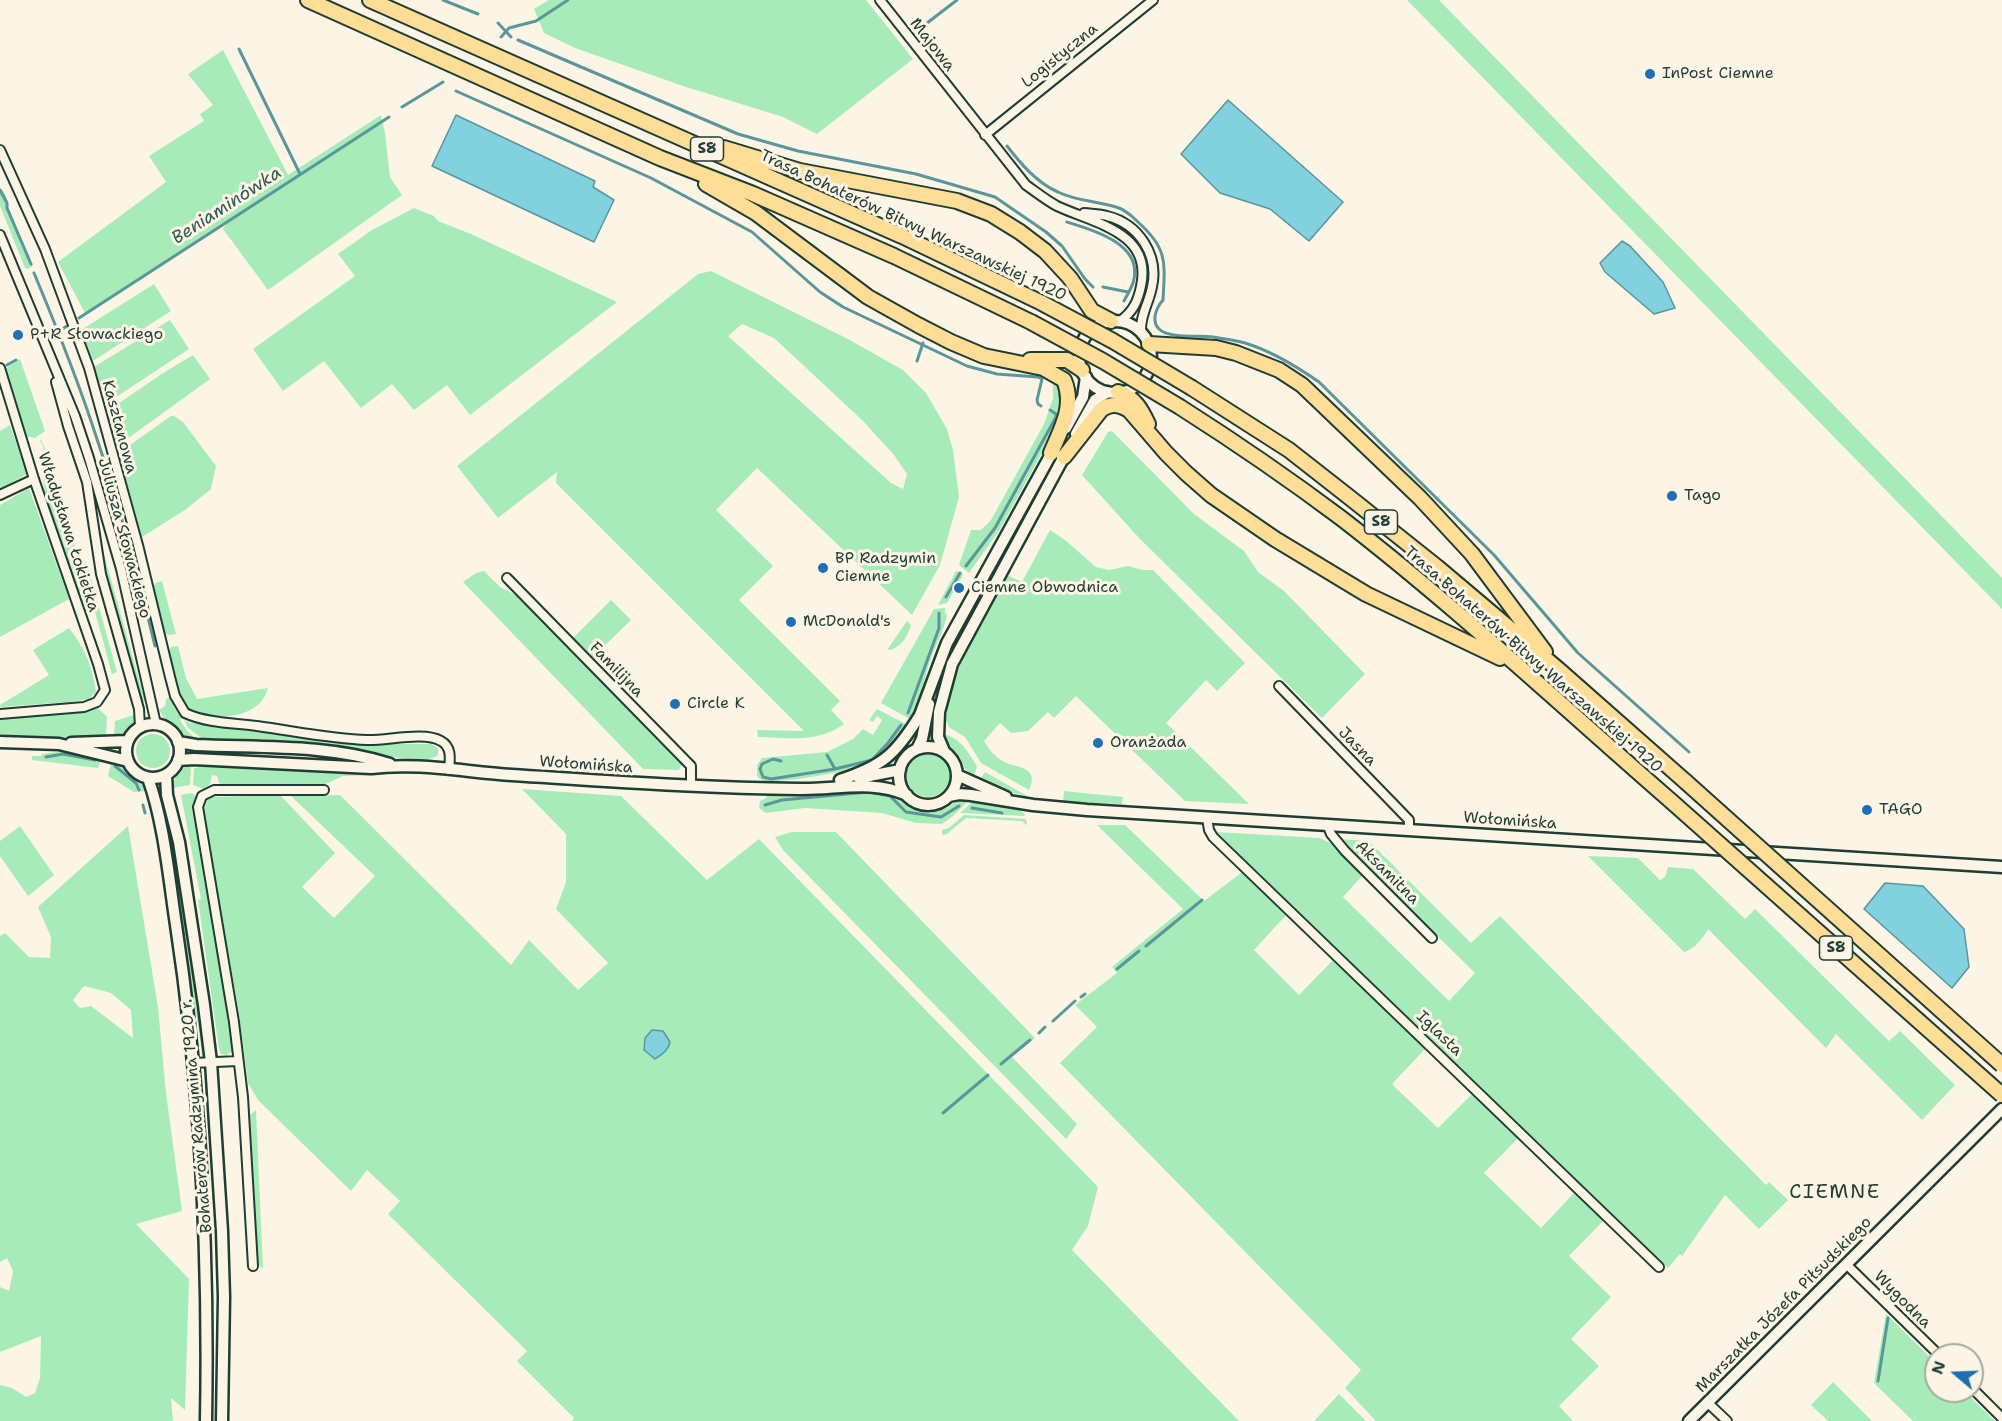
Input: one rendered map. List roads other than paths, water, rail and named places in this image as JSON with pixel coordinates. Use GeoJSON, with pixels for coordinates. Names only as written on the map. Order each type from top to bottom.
{"type":"FeatureCollection","features":[{"type":"Feature","properties":{"kind":"highway","name":"Trasa Bohaterów Bitwy Warszawskiej 1920"},"geometry":{"type":"LineString","coordinates":[[308,0],[660,158],[753,194],[959,286],[1103,361],[1180,407],[1340,517],[1424,585],[2002,1095]]}},
{"type":"Feature","properties":{"kind":"highway","name":"Trasa Bohaterów Bitwy Warszawskiej 1920"},"geometry":{"type":"LineString","coordinates":[[370,0],[902,236],[1042,303],[1113,341],[1192,388],[1289,450],[1437,567],[1559,670],[2002,1065]]}},
{"type":"Feature","properties":{"kind":"highway"},"geometry":{"type":"LineString","coordinates":[[669,132],[800,171],[957,201],[991,214],[1045,251],[1070,278],[1092,311],[1116,321]]}},
{"type":"Feature","properties":{"kind":"highway"},"geometry":{"type":"LineString","coordinates":[[660,158],[756,213],[868,297],[951,342],[984,356],[1043,368],[1064,380],[1069,404],[1057,455]]}},
{"type":"Feature","properties":{"kind":"highway"},"geometry":{"type":"LineString","coordinates":[[1149,344],[1216,348],[1236,353],[1279,370],[1302,385],[1420,498],[1472,554],[1559,670]]}},
{"type":"Feature","properties":{"kind":"highway"},"geometry":{"type":"LineString","coordinates":[[1007,360],[1067,360],[1084,373]]}},
{"type":"Feature","properties":{"kind":"highway"},"geometry":{"type":"LineString","coordinates":[[1113,392],[1127,395],[1139,407],[1159,444]]}},
{"type":"Feature","properties":{"kind":"highway"},"geometry":{"type":"LineString","coordinates":[[1057,455],[1108,405],[1116,404],[1129,410],[1186,473],[1211,495],[1275,539],[1366,594],[1515,665]]}},
{"type":"Feature","properties":{"kind":"main road"},"geometry":{"type":"LineString","coordinates":[[840,780],[866,771],[888,757],[914,724],[947,643],[1057,455],[1095,400],[1136,386],[1148,372],[1151,353],[1149,344],[1142,332],[1132,324],[1116,321],[1102,323],[1087,335],[1080,353],[1084,373],[1083,397],[1057,455],[952,664],[939,712],[938,736],[944,751]]}},
{"type":"Feature","properties":{"kind":"main road"},"geometry":{"type":"LineString","coordinates":[[1084,373],[1092,384],[1113,392]]}},
{"type":"Feature","properties":{"kind":"main road"},"geometry":{"type":"LineString","coordinates":[[917,749],[925,728],[932,683]]}},
{"type":"Feature","properties":{"kind":"main road"},"geometry":{"type":"LineString","coordinates":[[156,724],[167,728],[178,742],[178,760],[173,769],[165,775],[148,778],[136,772],[128,761],[126,751],[128,741],[140,727],[156,724]]}},
{"type":"Feature","properties":{"kind":"main road"},"geometry":{"type":"LineString","coordinates":[[0,742],[59,744],[86,741],[128,741]]}},
{"type":"Feature","properties":{"kind":"main road","name":"Wołomińska"},"geometry":{"type":"LineString","coordinates":[[178,742],[195,745],[317,749],[368,757],[393,765],[450,770],[692,786],[809,789],[857,785],[889,788],[907,795]]}},
{"type":"Feature","properties":{"kind":"main road"},"geometry":{"type":"LineString","coordinates":[[59,744],[128,761]]}},
{"type":"Feature","properties":{"kind":"main road"},"geometry":{"type":"LineString","coordinates":[[936,747],[944,751],[954,761],[957,783],[943,801],[928,805],[920,804],[907,795],[902,788],[900,770],[906,757],[917,749],[936,747]]}},
{"type":"Feature","properties":{"kind":"main road","name":"Wołomińska"},"geometry":{"type":"LineString","coordinates":[[178,760],[371,768],[393,765]]}},
{"type":"Feature","properties":{"kind":"main road","name":"Wołomińska"},"geometry":{"type":"LineString","coordinates":[[777,789],[900,770]]}},
{"type":"Feature","properties":{"kind":"main road","name":"Bohaterów Radzymina 1920 r."},"geometry":{"type":"LineString","coordinates":[[165,775],[167,795],[179,842],[211,1062],[222,1231],[224,1297],[222,1421]]}},
{"type":"Feature","properties":{"kind":"main road","name":"Wołomińska"},"geometry":{"type":"LineString","coordinates":[[957,775],[1017,802]]}},
{"type":"Feature","properties":{"kind":"main road","name":"Bohaterów Radzymina 1920 r."},"geometry":{"type":"LineString","coordinates":[[148,778],[170,885],[193,1063],[205,1231],[206,1421]]}},
{"type":"Feature","properties":{"kind":"main road","name":"Wołomińska"},"geometry":{"type":"LineString","coordinates":[[949,796],[965,794],[1061,808],[1207,818],[2002,867]]}},
{"type":"Feature","properties":{"kind":"main road","name":"Marszałka Józefa Piłsudskiego"},"geometry":{"type":"LineString","coordinates":[[1689,1421],[2002,1109]]}},
{"type":"Feature","properties":{"kind":"street","name":"Majowa"},"geometry":{"type":"LineString","coordinates":[[880,0],[1026,185],[1056,205],[1121,233],[1131,243],[1140,258],[1143,271],[1138,296],[1129,315],[1116,321]]}},
{"type":"Feature","properties":{"kind":"street","name":"Logistyczna"},"geometry":{"type":"LineString","coordinates":[[985,135],[1153,0]]}},
{"type":"Feature","properties":{"kind":"street","name":"Kasztanowa"},"geometry":{"type":"LineString","coordinates":[[0,150],[45,249],[89,368],[138,545],[175,696],[184,713],[368,740],[435,738],[444,742],[448,748],[450,770]]}},
{"type":"Feature","properties":{"kind":"street"},"geometry":{"type":"LineString","coordinates":[[1077,213],[1108,216],[1136,231],[1144,240],[1154,267],[1153,284],[1142,316],[1142,332]]}},
{"type":"Feature","properties":{"kind":"street","name":"Juliusza Słowackiego"},"geometry":{"type":"LineString","coordinates":[[0,235],[75,416],[101,496],[121,570],[156,724]]}},
{"type":"Feature","properties":{"kind":"street","name":"Juliusza Słowackiego"},"geometry":{"type":"LineString","coordinates":[[52,363],[68,426],[87,482],[102,574],[139,709],[140,727]]}},
{"type":"Feature","properties":{"kind":"street","name":"Władysława Łokietka"},"geometry":{"type":"LineString","coordinates":[[0,368],[34,479],[105,690],[97,702],[84,707],[0,714]]}},
{"type":"Feature","properties":{"kind":"street"},"geometry":{"type":"LineString","coordinates":[[0,495],[34,479]]}},
{"type":"Feature","properties":{"kind":"street","name":"Familijna"},"geometry":{"type":"LineString","coordinates":[[507,578],[691,766],[692,786]]}},
{"type":"Feature","properties":{"kind":"street","name":"Jasna"},"geometry":{"type":"LineString","coordinates":[[1279,686],[1410,820],[1409,829]]}},
{"type":"Feature","properties":{"kind":"street"},"geometry":{"type":"LineString","coordinates":[[253,1266],[244,1114],[238,1062],[222,947],[198,807],[200,798],[214,790],[324,790]]}},
{"type":"Feature","properties":{"kind":"street","name":"Iglasta"},"geometry":{"type":"LineString","coordinates":[[1207,818],[1213,837],[1659,1267]]}},
{"type":"Feature","properties":{"kind":"street","name":"Aksamitna"},"geometry":{"type":"LineString","coordinates":[[1327,824],[1331,834],[1345,851],[1432,938]]}},
{"type":"Feature","properties":{"kind":"street"},"geometry":{"type":"LineString","coordinates":[[193,1063],[238,1062]]}},
{"type":"Feature","properties":{"kind":"street","name":"Wygodna"},"geometry":{"type":"LineString","coordinates":[[1846,1264],[1927,1343]]}},
{"type":"Feature","properties":{"kind":"street"},"geometry":{"type":"LineString","coordinates":[[1984,1400],[2002,1418]]}},
{"type":"Feature","properties":{"kind":"street"},"geometry":{"type":"LineString","coordinates":[[1707,1402],[1726,1421]]}},
{"type":"Feature","properties":{"kind":"water"},"geometry":{"type":"Polygon","coordinates":[[[1228,100],[1343,202],[1309,241],[1270,209],[1220,193],[1181,154],[1228,100]]]}},
{"type":"Feature","properties":{"kind":"water"},"geometry":{"type":"Polygon","coordinates":[[[456,115],[595,181],[593,187],[614,200],[594,242],[432,166],[456,115]]]}},
{"type":"Feature","properties":{"kind":"water"},"geometry":{"type":"Polygon","coordinates":[[[1622,241],[1630,246],[1663,282],[1675,308],[1654,314],[1605,272],[1600,263],[1622,241]]]}},
{"type":"Feature","properties":{"kind":"water"},"geometry":{"type":"Polygon","coordinates":[[[1885,883],[1923,886],[1964,929],[1969,967],[1952,988],[1864,909],[1885,883]]]}},
{"type":"Feature","properties":{"kind":"water"},"geometry":{"type":"Polygon","coordinates":[[[652,1030],[663,1031],[670,1042],[666,1050],[655,1059],[644,1050],[645,1038],[652,1030]]]}},
{"type":"Feature","properties":{"kind":"waterway"},"geometry":{"type":"LineString","coordinates":[[443,0],[478,14]]}},
{"type":"Feature","properties":{"kind":"waterway","name":"Beniaminówka"},"geometry":{"type":"LineString","coordinates":[[501,37],[509,28],[536,21],[568,0]]}},
{"type":"Feature","properties":{"kind":"waterway","name":"Beniaminówka"},"geometry":{"type":"LineString","coordinates":[[918,30],[957,0]]}},
{"type":"Feature","properties":{"kind":"waterway","name":"Beniaminówka"},"geometry":{"type":"LineString","coordinates":[[498,23],[511,37]]}},
{"type":"Feature","properties":{"kind":"waterway"},"geometry":{"type":"LineString","coordinates":[[518,40],[738,134],[798,151],[916,174],[995,197],[1046,232],[1062,246],[1093,287]]}},
{"type":"Feature","properties":{"kind":"waterway"},"geometry":{"type":"LineString","coordinates":[[239,49],[300,174]]}},
{"type":"Feature","properties":{"kind":"waterway","name":"Beniaminówka"},"geometry":{"type":"LineString","coordinates":[[402,107],[443,82]]}},
{"type":"Feature","properties":{"kind":"waterway"},"geometry":{"type":"LineString","coordinates":[[456,91],[651,178],[752,232],[820,292],[843,307],[967,366],[997,374],[1042,379],[1037,400],[1041,406]]}},
{"type":"Feature","properties":{"kind":"waterway","name":"Beniaminówka"},"geometry":{"type":"LineString","coordinates":[[79,318],[389,117]]}},
{"type":"Feature","properties":{"kind":"waterway"},"geometry":{"type":"LineString","coordinates":[[1007,146],[1043,184],[1065,195],[1119,208],[1131,215],[1155,240],[1164,266],[1163,300],[1155,318],[1159,329],[1170,334],[1213,337],[1245,343],[1284,360],[1319,382],[1494,555],[1578,653],[1689,752]]}},
{"type":"Feature","properties":{"kind":"waterway"},"geometry":{"type":"LineString","coordinates":[[0,190],[31,264]]}},
{"type":"Feature","properties":{"kind":"waterway"},"geometry":{"type":"LineString","coordinates":[[1067,222],[1103,235],[1125,249],[1132,259],[1135,270],[1133,283],[1124,301]]}},
{"type":"Feature","properties":{"kind":"waterway"},"geometry":{"type":"LineString","coordinates":[[34,273],[90,418],[128,542],[155,646]]}},
{"type":"Feature","properties":{"kind":"waterway"},"geometry":{"type":"LineString","coordinates":[[1103,287],[1128,292]]}},
{"type":"Feature","properties":{"kind":"waterway","name":"Beniaminówka"},"geometry":{"type":"LineString","coordinates":[[56,333],[67,326]]}},
{"type":"Feature","properties":{"kind":"waterway"},"geometry":{"type":"LineString","coordinates":[[917,361],[923,343]]}},
{"type":"Feature","properties":{"kind":"waterway","name":"Beniaminówka"},"geometry":{"type":"LineString","coordinates":[[7,365],[16,360]]}},
{"type":"Feature","properties":{"kind":"waterway"},"geometry":{"type":"LineString","coordinates":[[966,566],[995,528],[1056,417],[1056,414],[1050,410]]}},
{"type":"Feature","properties":{"kind":"waterway"},"geometry":{"type":"LineString","coordinates":[[946,597],[960,573]]}},
{"type":"Feature","properties":{"kind":"waterway"},"geometry":{"type":"LineString","coordinates":[[908,713],[939,628],[939,613]]}},
{"type":"Feature","properties":{"kind":"waterway"},"geometry":{"type":"LineString","coordinates":[[781,761],[773,759],[762,764],[760,769],[763,777],[771,779],[835,769],[872,760],[901,725]]}},
{"type":"Feature","properties":{"kind":"waterway"},"geometry":{"type":"LineString","coordinates":[[46,757],[63,754],[95,760]]}},
{"type":"Feature","properties":{"kind":"waterway"},"geometry":{"type":"LineString","coordinates":[[827,755],[835,769]]}},
{"type":"Feature","properties":{"kind":"waterway"},"geometry":{"type":"LineString","coordinates":[[115,766],[136,783],[139,790]]}},
{"type":"Feature","properties":{"kind":"waterway"},"geometry":{"type":"LineString","coordinates":[[765,805],[782,800],[869,792],[890,796],[906,812],[941,817],[959,806]]}},
{"type":"Feature","properties":{"kind":"waterway"},"geometry":{"type":"LineString","coordinates":[[143,805],[145,813]]}},
{"type":"Feature","properties":{"kind":"waterway"},"geometry":{"type":"LineString","coordinates":[[972,808],[1002,813]]}},
{"type":"Feature","properties":{"kind":"waterway"},"geometry":{"type":"LineString","coordinates":[[1146,946],[1202,900]]}},
{"type":"Feature","properties":{"kind":"waterway"},"geometry":{"type":"LineString","coordinates":[[1117,969],[1139,951]]}},
{"type":"Feature","properties":{"kind":"waterway"},"geometry":{"type":"LineString","coordinates":[[1081,997],[1085,994]]}},
{"type":"Feature","properties":{"kind":"waterway"},"geometry":{"type":"LineString","coordinates":[[1053,1021],[1075,1001]]}},
{"type":"Feature","properties":{"kind":"waterway"},"geometry":{"type":"LineString","coordinates":[[1039,1033],[1045,1027]]}},
{"type":"Feature","properties":{"kind":"waterway"},"geometry":{"type":"LineString","coordinates":[[1001,1064],[1030,1040]]}},
{"type":"Feature","properties":{"kind":"waterway"},"geometry":{"type":"LineString","coordinates":[[943,1113],[988,1075]]}},
{"type":"Feature","properties":{"kind":"waterway"},"geometry":{"type":"LineString","coordinates":[[1878,1381],[1888,1318]]}},
{"type":"Feature","properties":{"kind":"place","name":"InPost Ciemne"},"geometry":{"type":"Point","coordinates":[1650,74]}},
{"type":"Feature","properties":{"kind":"place","name":"P+R Słowackiego"},"geometry":{"type":"Point","coordinates":[18,335]}},
{"type":"Feature","properties":{"kind":"place","name":"Tago"},"geometry":{"type":"Point","coordinates":[1672,496]}},
{"type":"Feature","properties":{"kind":"place","name":"BP Radzymin Ciemne"},"geometry":{"type":"Point","coordinates":[823,568]}},
{"type":"Feature","properties":{"kind":"place","name":"Ciemne Obwodnica"},"geometry":{"type":"Point","coordinates":[959,588]}},
{"type":"Feature","properties":{"kind":"place","name":"McDonald's"},"geometry":{"type":"Point","coordinates":[791,622]}},
{"type":"Feature","properties":{"kind":"place","name":"Circle K"},"geometry":{"type":"Point","coordinates":[675,704]}},
{"type":"Feature","properties":{"kind":"place","name":"Oranżada"},"geometry":{"type":"Point","coordinates":[1098,743]}},
{"type":"Feature","properties":{"kind":"place","name":"TAGO"},"geometry":{"type":"Point","coordinates":[1867,810]}},
{"type":"Feature","properties":{"kind":"district","name":"CIEMNE"},"geometry":{"type":"Point","coordinates":[1835,1193]}}]}
